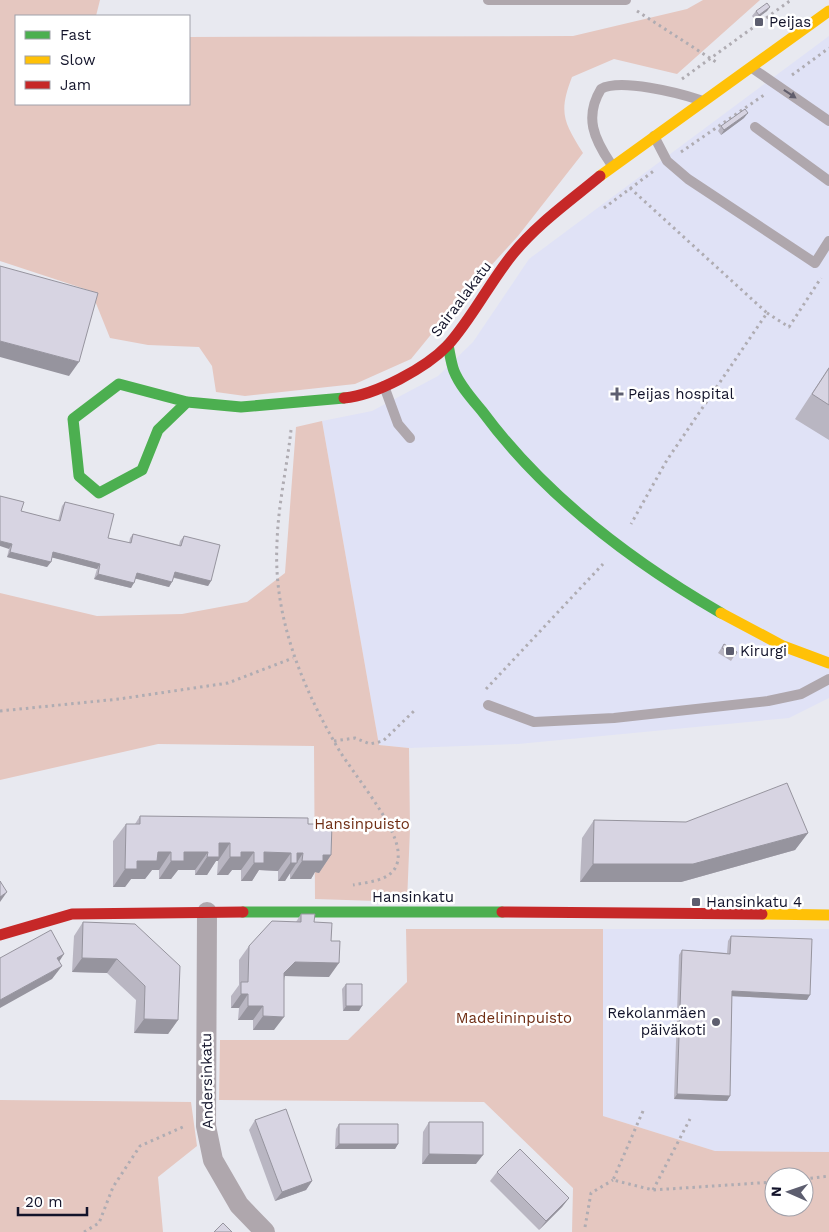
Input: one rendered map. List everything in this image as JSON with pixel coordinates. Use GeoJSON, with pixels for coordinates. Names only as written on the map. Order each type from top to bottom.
{"type":"FeatureCollection","features":[{"type":"Feature","properties":{"kind":"street","name":"Sairaalakatu"},"geometry":{"type":"LineString","coordinates":[[187,402],[158,430],[142,470],[99,493],[79,476],[72,419],[119,384],[187,402],[241,407],[294,404],[355,396],[384,386],[419,367],[448,345],[512,255],[534,231],[612,166],[654,135],[706,102],[829,11]]}},
{"type":"Feature","properties":{"kind":"street"},"geometry":{"type":"LineString","coordinates":[[448,345],[454,372],[493,429],[548,488],[617,546],[702,604],[744,628],[804,656],[829,664]]}},
{"type":"Feature","properties":{"kind":"street","name":"Hansinkatu"},"geometry":{"type":"LineString","coordinates":[[0,935],[72,914],[207,912],[829,915]]}},
{"type":"Feature","properties":{"kind":"street","name":"Andersinkatu"},"geometry":{"type":"LineString","coordinates":[[207,912],[206,1126],[214,1160],[239,1205],[265,1232]]}},
{"type":"Feature","properties":{"kind":"lane"},"geometry":{"type":"LineString","coordinates":[[488,0],[624,1]]}},
{"type":"Feature","properties":{"kind":"lane"},"geometry":{"type":"LineString","coordinates":[[816,20],[829,27]]}},
{"type":"Feature","properties":{"kind":"lane"},"geometry":{"type":"LineString","coordinates":[[751,68],[828,120]]}},
{"type":"Feature","properties":{"kind":"lane"},"geometry":{"type":"LineString","coordinates":[[612,166],[595,136],[592,122],[593,106],[601,89],[613,86],[668,90],[706,102]]}},
{"type":"Feature","properties":{"kind":"lane"},"geometry":{"type":"LineString","coordinates":[[755,127],[829,181]]}},
{"type":"Feature","properties":{"kind":"lane"},"geometry":{"type":"LineString","coordinates":[[654,135],[667,162],[688,179],[815,262],[829,241]]}},
{"type":"Feature","properties":{"kind":"lane"},"geometry":{"type":"LineString","coordinates":[[384,386],[398,424],[410,438]]}},
{"type":"Feature","properties":{"kind":"lane"},"geometry":{"type":"LineString","coordinates":[[488,705],[534,722],[614,718],[768,701],[800,694],[829,679]]}},
{"type":"Feature","properties":{"kind":"path"},"geometry":{"type":"LineString","coordinates":[[668,90],[791,0]]}},
{"type":"Feature","properties":{"kind":"path"},"geometry":{"type":"LineString","coordinates":[[624,1],[738,77],[763,96]]}},
{"type":"Feature","properties":{"kind":"path"},"geometry":{"type":"LineString","coordinates":[[601,210],[829,48]]}},
{"type":"Feature","properties":{"kind":"path"},"geometry":{"type":"LineString","coordinates":[[630,188],[767,313],[789,327],[824,273]]}},
{"type":"Feature","properties":{"kind":"path"},"geometry":{"type":"LineString","coordinates":[[484,691],[607,560],[667,460],[767,313]]}},
{"type":"Feature","properties":{"kind":"path"},"geometry":{"type":"LineString","coordinates":[[294,404],[276,543],[281,609],[293,658],[334,740],[387,824],[398,852],[396,867],[387,877],[346,886]]}},
{"type":"Feature","properties":{"kind":"path"},"geometry":{"type":"LineString","coordinates":[[0,711],[119,699],[228,683],[293,658]]}},
{"type":"Feature","properties":{"kind":"path"},"geometry":{"type":"LineString","coordinates":[[334,740],[355,738],[370,744],[384,741],[416,709]]}},
{"type":"Feature","properties":{"kind":"path"},"geometry":{"type":"LineString","coordinates":[[585,1227],[591,1193],[613,1180],[643,1111]]}},
{"type":"Feature","properties":{"kind":"path"},"geometry":{"type":"LineString","coordinates":[[653,1190],[690,1119]]}},
{"type":"Feature","properties":{"kind":"path"},"geometry":{"type":"LineString","coordinates":[[84,1232],[98,1223],[113,1187],[140,1146],[186,1125],[206,1126]]}},
{"type":"Feature","properties":{"kind":"path"},"geometry":{"type":"LineString","coordinates":[[814,1178],[829,1176]]}},
{"type":"Feature","properties":{"kind":"path"},"geometry":{"type":"LineString","coordinates":[[613,1180],[653,1190],[764,1183]]}},
{"type":"Feature","properties":{"kind":"shaded area","name":"Peijas hospital"},"geometry":{"type":"Polygon","coordinates":[[[829,36],[829,698],[789,718],[518,744],[409,748],[379,745],[322,421],[372,411],[438,376],[473,342],[529,259],[829,36]]]}},
{"type":"Feature","properties":{"kind":"shaded area","name":"Rekolanmäen päiväkoti"},"geometry":{"type":"Polygon","coordinates":[[[603,929],[829,929],[829,1152],[715,1151],[603,1116],[603,929]]]}},
{"type":"Feature","properties":{"kind":"green space"},"geometry":{"type":"Polygon","coordinates":[[[0,0],[100,0],[96,15],[15,15],[15,105],[190,105],[190,37],[573,36],[687,9],[703,0],[760,0],[677,74],[614,59],[572,77],[565,100],[565,117],[571,133],[583,153],[518,236],[456,304],[411,359],[355,384],[245,396],[216,392],[212,366],[199,347],[148,345],[110,338],[91,291],[0,261],[0,0]]]}},
{"type":"Feature","properties":{"kind":"green space","name":"Hansinpuisto"},"geometry":{"type":"Polygon","coordinates":[[[322,421],[379,745],[409,748],[410,829],[407,902],[315,899],[314,746],[158,744],[0,780],[0,593],[97,616],[182,614],[247,602],[285,573],[296,427],[322,421]]]}},
{"type":"Feature","properties":{"kind":"green space","name":"Madelininpuisto"},"geometry":{"type":"Polygon","coordinates":[[[406,929],[603,929],[603,1116],[715,1151],[829,1152],[829,1232],[572,1232],[573,1188],[484,1102],[219,1100],[220,1040],[348,1040],[407,982],[406,929]]]}},
{"type":"Feature","properties":{"kind":"green space"},"geometry":{"type":"Polygon","coordinates":[[[0,1100],[191,1102],[197,1146],[158,1177],[163,1232],[0,1232],[0,1100]]]}},
{"type":"Feature","properties":{"kind":"building"},"geometry":{"type":"Polygon","coordinates":[[[767,3],[770,7],[759,15],[756,11],[767,3]]]}},
{"type":"Feature","properties":{"kind":"building"},"geometry":{"type":"Polygon","coordinates":[[[745,109],[748,113],[724,130],[721,126],[745,109]]]}},
{"type":"Feature","properties":{"kind":"building"},"geometry":{"type":"Polygon","coordinates":[[[0,266],[98,293],[79,362],[0,341],[0,266]]]}},
{"type":"Feature","properties":{"kind":"building"},"geometry":{"type":"Polygon","coordinates":[[[829,368],[829,405],[812,394],[829,368]]]}},
{"type":"Feature","properties":{"kind":"building"},"geometry":{"type":"Polygon","coordinates":[[[0,496],[24,502],[21,511],[60,521],[65,502],[114,514],[108,538],[131,543],[133,534],[181,546],[184,536],[220,545],[211,581],[175,572],[172,582],[137,573],[134,583],[98,574],[100,564],[53,552],[51,562],[10,552],[12,544],[0,541],[0,496]]]}},
{"type":"Feature","properties":{"kind":"building"},"geometry":{"type":"Polygon","coordinates":[[[724,644],[737,652],[735,656],[722,648],[724,644]]]}},
{"type":"Feature","properties":{"kind":"building"},"geometry":{"type":"Polygon","coordinates":[[[787,783],[808,833],[693,864],[593,864],[594,820],[686,822],[787,783]]]}},
{"type":"Feature","properties":{"kind":"building"},"geometry":{"type":"Polygon","coordinates":[[[140,816],[308,818],[308,824],[332,824],[331,855],[323,855],[323,861],[302,861],[303,853],[297,853],[297,863],[291,863],[291,853],[264,852],[264,863],[254,863],[254,852],[241,852],[241,857],[230,857],[230,843],[219,843],[219,857],[207,857],[208,852],[184,852],[184,861],[171,861],[171,852],[158,852],[157,861],[137,861],[137,869],[125,869],[126,824],[140,824],[140,816]]]}},
{"type":"Feature","properties":{"kind":"building"},"geometry":{"type":"Polygon","coordinates":[[[0,881],[7,892],[0,897],[0,881]]]}},
{"type":"Feature","properties":{"kind":"building"},"geometry":{"type":"Polygon","coordinates":[[[301,914],[315,914],[314,922],[332,923],[331,941],[340,941],[339,963],[295,962],[284,973],[284,1017],[263,1016],[263,1006],[248,1006],[248,994],[241,994],[241,982],[248,982],[249,946],[272,921],[301,922],[301,914]]]}},
{"type":"Feature","properties":{"kind":"building"},"geometry":{"type":"Polygon","coordinates":[[[83,922],[135,924],[180,966],[178,1020],[144,1019],[145,986],[117,959],[82,958],[83,922]]]}},
{"type":"Feature","properties":{"kind":"building"},"geometry":{"type":"Polygon","coordinates":[[[51,930],[64,954],[57,958],[62,966],[0,1000],[0,958],[51,930]]]}},
{"type":"Feature","properties":{"kind":"building"},"geometry":{"type":"Polygon","coordinates":[[[731,936],[812,939],[810,995],[732,991],[730,1096],[677,1094],[682,950],[730,954],[731,936]]]}},
{"type":"Feature","properties":{"kind":"building"},"geometry":{"type":"Polygon","coordinates":[[[346,984],[362,984],[362,1006],[346,1006],[346,984]]]}},
{"type":"Feature","properties":{"kind":"building"},"geometry":{"type":"Polygon","coordinates":[[[286,1109],[312,1181],[282,1192],[255,1120],[286,1109]]]}},
{"type":"Feature","properties":{"kind":"building"},"geometry":{"type":"Polygon","coordinates":[[[429,1122],[483,1122],[483,1155],[429,1154],[429,1122]]]}},
{"type":"Feature","properties":{"kind":"building"},"geometry":{"type":"Polygon","coordinates":[[[339,1124],[398,1124],[398,1144],[339,1144],[339,1124]]]}},
{"type":"Feature","properties":{"kind":"building"},"geometry":{"type":"Polygon","coordinates":[[[520,1149],[569,1198],[546,1221],[497,1172],[520,1149]]]}},
{"type":"Feature","properties":{"kind":"building"},"geometry":{"type":"Polygon","coordinates":[[[223,1223],[232,1232],[214,1232],[223,1223]]]}},
{"type":"Feature","properties":{"kind":"traffic: fast"},"geometry":{"type":"LineString","coordinates":[[448,345],[454,371],[463,387],[506,442],[533,471],[591,524],[622,548],[687,593],[721,613]]}},
{"type":"Feature","properties":{"kind":"traffic: fast"},"geometry":{"type":"LineString","coordinates":[[187,402],[158,430],[142,470],[99,493],[79,476],[73,419],[119,384],[187,402],[241,407],[344,398]]}},
{"type":"Feature","properties":{"kind":"traffic: fast"},"geometry":{"type":"LineString","coordinates":[[243,912],[502,912]]}},
{"type":"Feature","properties":{"kind":"traffic: slow"},"geometry":{"type":"LineString","coordinates":[[600,176],[829,11]]}},
{"type":"Feature","properties":{"kind":"traffic: slow"},"geometry":{"type":"LineString","coordinates":[[721,613],[783,646],[829,663]]}},
{"type":"Feature","properties":{"kind":"traffic: slow"},"geometry":{"type":"LineString","coordinates":[[762,914],[829,915]]}},
{"type":"Feature","properties":{"kind":"traffic: jam"},"geometry":{"type":"LineString","coordinates":[[344,398],[371,392],[385,386],[414,371],[439,354],[473,313],[512,255],[554,213],[600,176]]}},
{"type":"Feature","properties":{"kind":"traffic: jam"},"geometry":{"type":"LineString","coordinates":[[0,935],[72,914],[243,912]]}},
{"type":"Feature","properties":{"kind":"traffic: jam"},"geometry":{"type":"LineString","coordinates":[[502,912],[762,914]]}},
{"type":"Feature","properties":{"kind":"place","name":"Peijas"},"geometry":{"type":"Point","coordinates":[759,22]}},
{"type":"Feature","properties":{"kind":"place","name":"Peijas hospital"},"geometry":{"type":"Point","coordinates":[617,394]}},
{"type":"Feature","properties":{"kind":"place","name":"Kirurgi"},"geometry":{"type":"Point","coordinates":[730,651]}},
{"type":"Feature","properties":{"kind":"place","name":"Hansinkatu 4"},"geometry":{"type":"Point","coordinates":[696,902]}},
{"type":"Feature","properties":{"kind":"place","name":"Rekolanmäen päiväkoti"},"geometry":{"type":"Point","coordinates":[716,1022]}}]}
